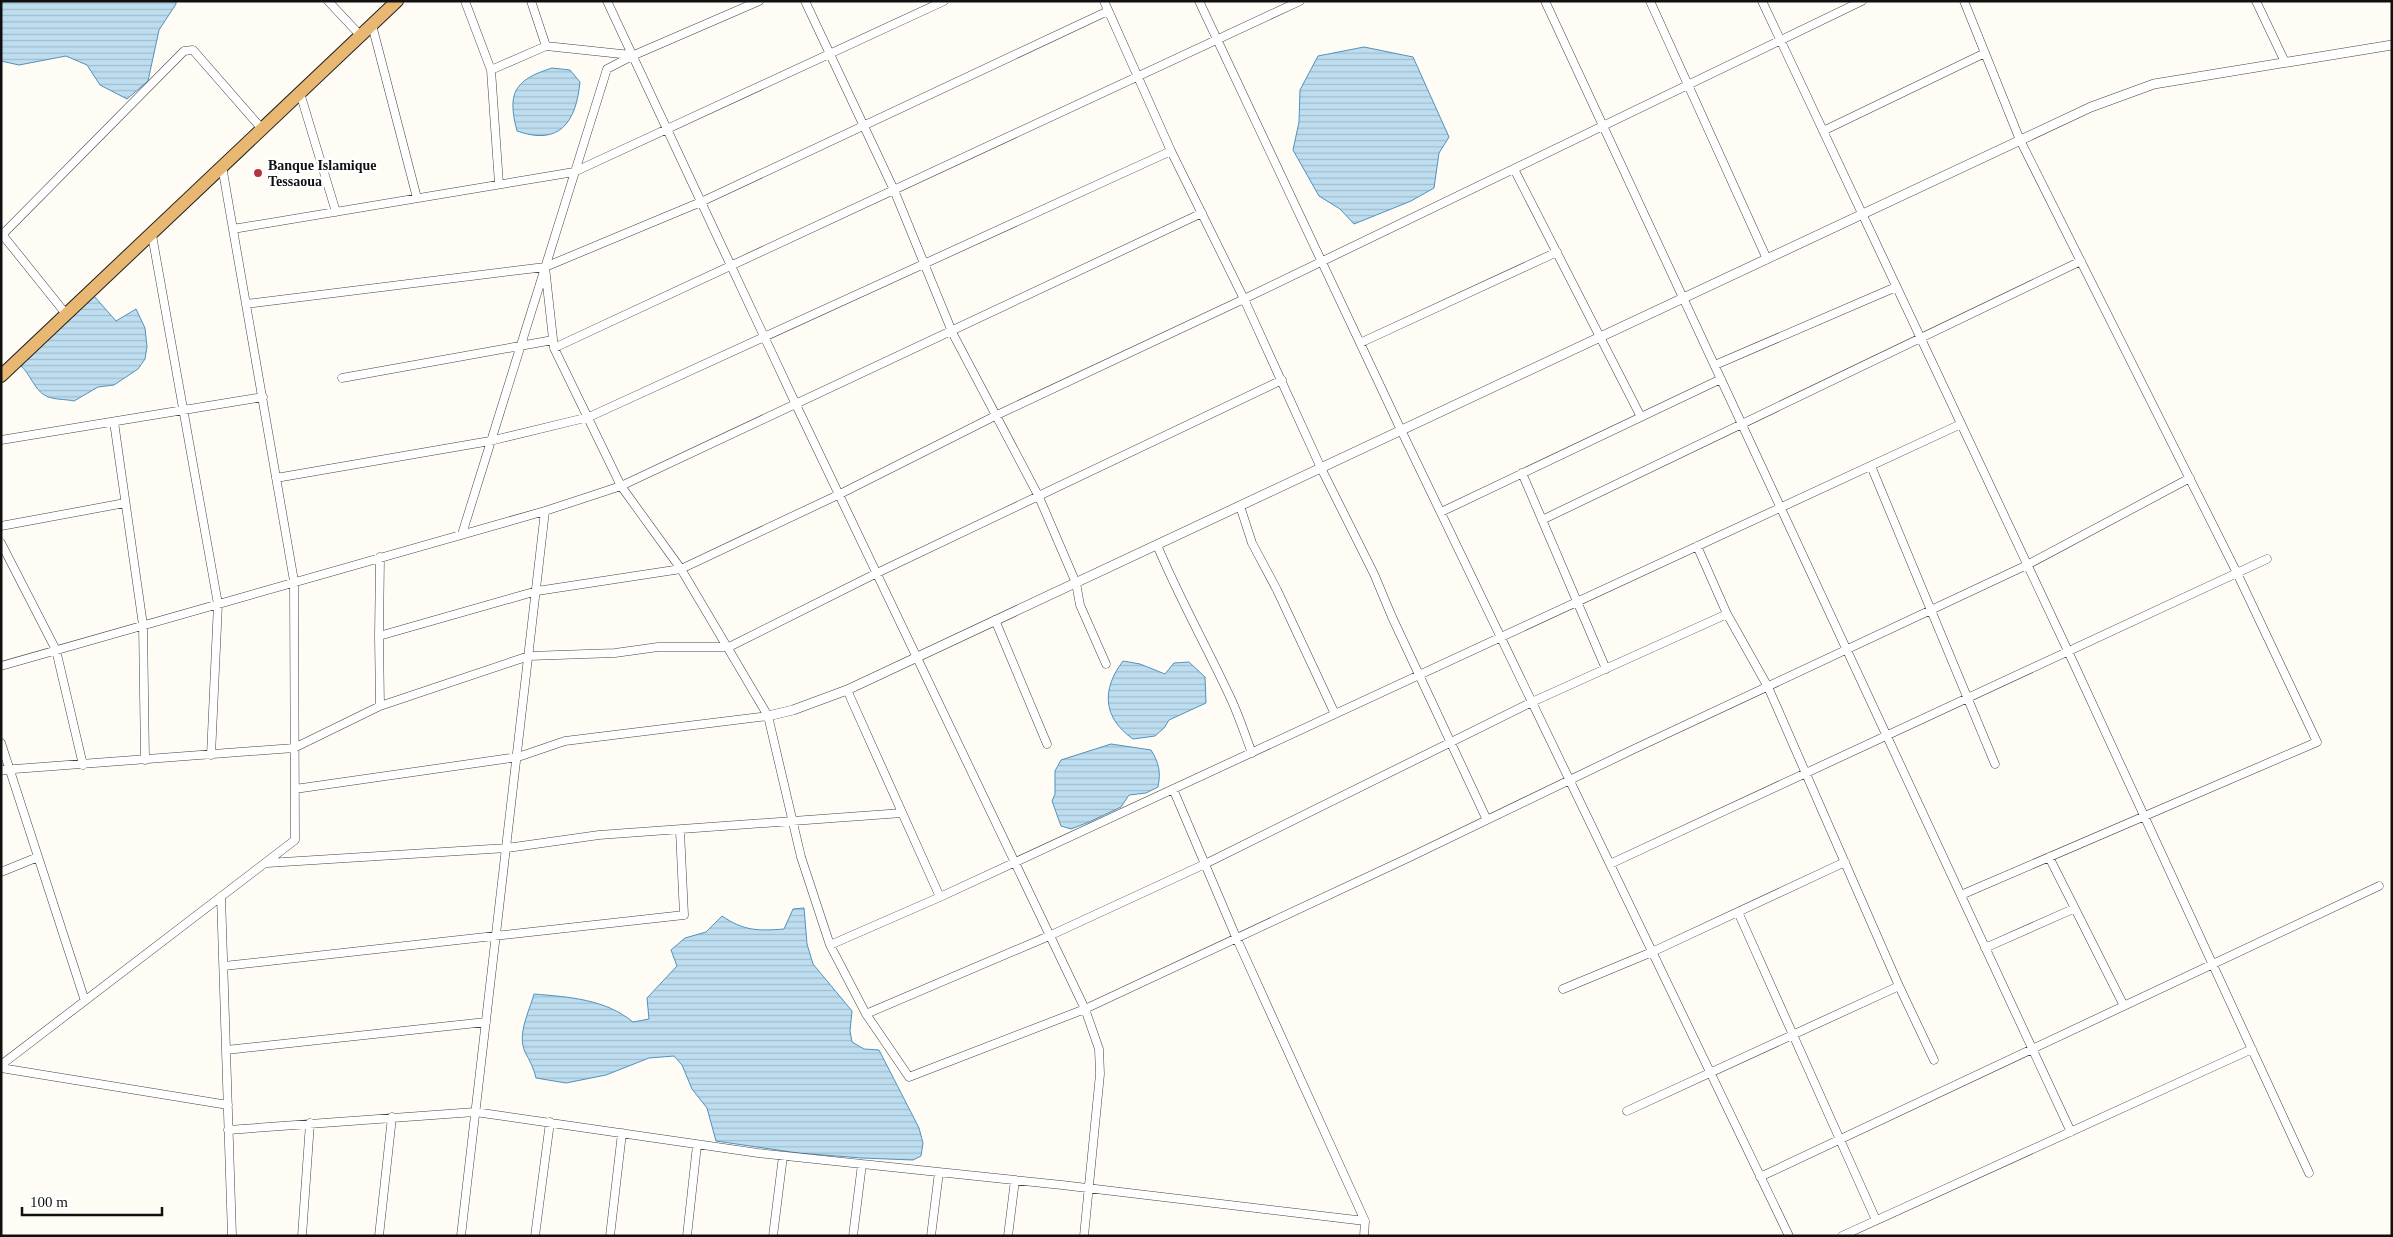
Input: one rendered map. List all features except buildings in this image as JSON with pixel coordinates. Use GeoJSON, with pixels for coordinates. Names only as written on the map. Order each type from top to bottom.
{"type":"FeatureCollection","features":[{"type":"Feature","properties":{"kind":"highway"},"geometry":{"type":"LineString","coordinates":[[1,376],[397,1]]}},
{"type":"Feature","properties":{"kind":"street"},"geometry":{"type":"LineString","coordinates":[[328,1],[360,35]]}},
{"type":"Feature","properties":{"kind":"street"},"geometry":{"type":"LineString","coordinates":[[465,1],[491,70],[499,184]]}},
{"type":"Feature","properties":{"kind":"street"},"geometry":{"type":"LineString","coordinates":[[531,1],[546,46]]}},
{"type":"Feature","properties":{"kind":"street"},"geometry":{"type":"LineString","coordinates":[[462,534],[606,69],[759,1]]}},
{"type":"Feature","properties":{"kind":"street"},"geometry":{"type":"LineString","coordinates":[[804,1],[894,190],[951,331],[997,415],[1038,497],[1076,583],[1080,605],[1106,664]]}},
{"type":"Feature","properties":{"kind":"street"},"geometry":{"type":"LineString","coordinates":[[233,229],[574,172],[944,1]]}},
{"type":"Feature","properties":{"kind":"street"},"geometry":{"type":"LineString","coordinates":[[1104,1],[1171,151],[1244,299],[1321,468],[1374,574],[1487,820]]}},
{"type":"Feature","properties":{"kind":"street"},"geometry":{"type":"LineString","coordinates":[[1199,1],[1401,430],[1789,1236]]}},
{"type":"Feature","properties":{"kind":"street"},"geometry":{"type":"LineString","coordinates":[[342,378],[520,346],[554,344],[732,266],[1300,1]]}},
{"type":"Feature","properties":{"kind":"street"},"geometry":{"type":"LineString","coordinates":[[1545,1],[2071,1132]]}},
{"type":"Feature","properties":{"kind":"street"},"geometry":{"type":"LineString","coordinates":[[1650,1],[1767,259]]}},
{"type":"Feature","properties":{"kind":"street"},"geometry":{"type":"LineString","coordinates":[[1762,1],[2068,651],[2309,1173]]}},
{"type":"Feature","properties":{"kind":"street"},"geometry":{"type":"LineString","coordinates":[[379,636],[444,616],[536,592],[682,569],[840,494],[997,415],[1244,299],[1862,1]]}},
{"type":"Feature","properties":{"kind":"street"},"geometry":{"type":"LineString","coordinates":[[1961,895],[2317,742],[2237,572],[2020,140],[1964,1]]}},
{"type":"Feature","properties":{"kind":"street"},"geometry":{"type":"LineString","coordinates":[[2256,1],[2285,62]]}},
{"type":"Feature","properties":{"kind":"street"},"geometry":{"type":"LineString","coordinates":[[608,2],[796,404],[1085,1009],[1098,1049],[1100,1074],[1084,1236]]}},
{"type":"Feature","properties":{"kind":"street"},"geometry":{"type":"LineString","coordinates":[[246,304],[545,267],[701,202],[863,124],[1108,11]]}},
{"type":"Feature","properties":{"kind":"street"},"geometry":{"type":"LineString","coordinates":[[372,25],[417,198]]}},
{"type":"Feature","properties":{"kind":"street"},"geometry":{"type":"LineString","coordinates":[[295,789],[518,757],[565,741],[768,716],[793,710],[847,690],[2091,107],[2154,84],[2392,45]]}},
{"type":"Feature","properties":{"kind":"street"},"geometry":{"type":"LineString","coordinates":[[491,70],[546,46],[632,56]]}},
{"type":"Feature","properties":{"kind":"street"},"geometry":{"type":"LineString","coordinates":[[66,314],[2,234],[184,51],[193,50],[262,129]]}},
{"type":"Feature","properties":{"kind":"street"},"geometry":{"type":"LineString","coordinates":[[1823,131],[1984,53]]}},
{"type":"Feature","properties":{"kind":"street"},"geometry":{"type":"LineString","coordinates":[[300,93],[336,212]]}},
{"type":"Feature","properties":{"kind":"street"},"geometry":{"type":"LineString","coordinates":[[276,478],[490,441],[589,416],[766,338],[924,263],[1171,151]]}},
{"type":"Feature","properties":{"kind":"street"},"geometry":{"type":"LineString","coordinates":[[1,1067],[295,840],[294,581],[222,166]]}},
{"type":"Feature","properties":{"kind":"street"},"geometry":{"type":"LineString","coordinates":[[1514,169],[1641,417]]}},
{"type":"Feature","properties":{"kind":"street"},"geometry":{"type":"LineString","coordinates":[[1,666],[545,511],[621,486],[1202,213]]}},
{"type":"Feature","properties":{"kind":"street"},"geometry":{"type":"LineString","coordinates":[[152,235],[218,604],[211,755]]}},
{"type":"Feature","properties":{"kind":"street"},"geometry":{"type":"LineString","coordinates":[[1360,343],[1557,252]]}},
{"type":"Feature","properties":{"kind":"street"},"geometry":{"type":"LineString","coordinates":[[1542,520],[2081,261]]}},
{"type":"Feature","properties":{"kind":"street"},"geometry":{"type":"LineString","coordinates":[[545,267],[554,344],[621,486],[682,569],[768,716],[801,857],[830,945],[866,1014],[909,1077],[1085,1009],[2027,566],[2190,478]]}},
{"type":"Feature","properties":{"kind":"street"},"geometry":{"type":"LineString","coordinates":[[1715,365],[1896,287]]}},
{"type":"Feature","properties":{"kind":"street"},"geometry":{"type":"LineString","coordinates":[[1441,512],[1721,379]]}},
{"type":"Feature","properties":{"kind":"street"},"geometry":{"type":"LineString","coordinates":[[1,770],[294,748],[380,706],[529,656],[615,654],[658,647],[728,647],[877,573],[1282,380]]}},
{"type":"Feature","properties":{"kind":"street"},"geometry":{"type":"LineString","coordinates":[[1,440],[262,398]]}},
{"type":"Feature","properties":{"kind":"street"},"geometry":{"type":"LineString","coordinates":[[114,422],[144,625],[145,760]]}},
{"type":"Feature","properties":{"kind":"street"},"geometry":{"type":"LineString","coordinates":[[830,945],[1014,863],[1961,424]]}},
{"type":"Feature","properties":{"kind":"street"},"geometry":{"type":"LineString","coordinates":[[1871,466],[1995,764]]}},
{"type":"Feature","properties":{"kind":"street"},"geometry":{"type":"LineString","coordinates":[[1522,474],[1606,669]]}},
{"type":"Feature","properties":{"kind":"street"},"geometry":{"type":"LineString","coordinates":[[1,526],[126,503]]}},
{"type":"Feature","properties":{"kind":"street"},"geometry":{"type":"LineString","coordinates":[[1240,506],[1252,542],[1277,590],[1335,714]]}},
{"type":"Feature","properties":{"kind":"street"},"geometry":{"type":"LineString","coordinates":[[461,1236],[545,511]]}},
{"type":"Feature","properties":{"kind":"street"},"geometry":{"type":"LineString","coordinates":[[1,543],[56,650],[83,765]]}},
{"type":"Feature","properties":{"kind":"street"},"geometry":{"type":"LineString","coordinates":[[1157,545],[1177,593],[1232,700],[1252,753]]}},
{"type":"Feature","properties":{"kind":"street"},"geometry":{"type":"LineString","coordinates":[[1697,546],[1727,614],[1768,687],[1899,986],[1934,1060]]}},
{"type":"Feature","properties":{"kind":"street"},"geometry":{"type":"LineString","coordinates":[[380,557],[380,706]]}},
{"type":"Feature","properties":{"kind":"street"},"geometry":{"type":"LineString","coordinates":[[1610,864],[2267,559]]}},
{"type":"Feature","properties":{"kind":"street"},"geometry":{"type":"LineString","coordinates":[[866,1014],[1049,936],[1205,864],[1532,702],[1727,614]]}},
{"type":"Feature","properties":{"kind":"street"},"geometry":{"type":"LineString","coordinates":[[995,620],[1047,744]]}},
{"type":"Feature","properties":{"kind":"street"},"geometry":{"type":"LineString","coordinates":[[847,690],[940,897]]}},
{"type":"Feature","properties":{"kind":"street"},"geometry":{"type":"LineString","coordinates":[[1,743],[85,1001]]}},
{"type":"Feature","properties":{"kind":"street"},"geometry":{"type":"LineString","coordinates":[[1173,789],[1236,937],[1365,1221],[1364,1236]]}},
{"type":"Feature","properties":{"kind":"street"},"geometry":{"type":"LineString","coordinates":[[266,863],[507,848],[600,835],[680,831],[902,813]]}},
{"type":"Feature","properties":{"kind":"street"},"geometry":{"type":"LineString","coordinates":[[224,966],[684,916],[680,831]]}},
{"type":"Feature","properties":{"kind":"street"},"geometry":{"type":"LineString","coordinates":[[1,872],[38,857]]}},
{"type":"Feature","properties":{"kind":"street"},"geometry":{"type":"LineString","coordinates":[[2049,857],[2073,909],[2124,1006]]}},
{"type":"Feature","properties":{"kind":"street"},"geometry":{"type":"LineString","coordinates":[[1563,989],[1652,952],[1845,862]]}},
{"type":"Feature","properties":{"kind":"street"},"geometry":{"type":"LineString","coordinates":[[1760,1177],[2379,886]]}},
{"type":"Feature","properties":{"kind":"street"},"geometry":{"type":"LineString","coordinates":[[221,896],[232,1236]]}},
{"type":"Feature","properties":{"kind":"street"},"geometry":{"type":"LineString","coordinates":[[1986,948],[2073,909]]}},
{"type":"Feature","properties":{"kind":"street"},"geometry":{"type":"LineString","coordinates":[[1738,912],[1876,1220]]}},
{"type":"Feature","properties":{"kind":"street"},"geometry":{"type":"LineString","coordinates":[[1627,1111],[1899,986]]}},
{"type":"Feature","properties":{"kind":"street"},"geometry":{"type":"LineString","coordinates":[[226,1050],[486,1022]]}},
{"type":"Feature","properties":{"kind":"street"},"geometry":{"type":"LineString","coordinates":[[1842,1236],[2252,1049]]}},
{"type":"Feature","properties":{"kind":"street"},"geometry":{"type":"LineString","coordinates":[[1,1067],[228,1105]]}},
{"type":"Feature","properties":{"kind":"street"},"geometry":{"type":"LineString","coordinates":[[228,1130],[475,1112],[783,1156],[1089,1188],[1365,1221]]}},
{"type":"Feature","properties":{"kind":"street"},"geometry":{"type":"LineString","coordinates":[[379,1236],[392,1117]]}},
{"type":"Feature","properties":{"kind":"street"},"geometry":{"type":"LineString","coordinates":[[535,1236],[550,1122]]}},
{"type":"Feature","properties":{"kind":"street"},"geometry":{"type":"LineString","coordinates":[[302,1236],[310,1123]]}},
{"type":"Feature","properties":{"kind":"street"},"geometry":{"type":"LineString","coordinates":[[610,1236],[622,1133]]}},
{"type":"Feature","properties":{"kind":"street"},"geometry":{"type":"LineString","coordinates":[[687,1236],[697,1145]]}},
{"type":"Feature","properties":{"kind":"street"},"geometry":{"type":"LineString","coordinates":[[773,1236],[783,1156]]}},
{"type":"Feature","properties":{"kind":"street"},"geometry":{"type":"LineString","coordinates":[[853,1236],[862,1164]]}},
{"type":"Feature","properties":{"kind":"street"},"geometry":{"type":"LineString","coordinates":[[931,1236],[939,1172]]}},
{"type":"Feature","properties":{"kind":"street"},"geometry":{"type":"LineString","coordinates":[[1008,1236],[1015,1180]]}},
{"type":"Feature","properties":{"kind":"water"},"geometry":{"type":"Polygon","coordinates":[[[1,1],[176,1],[176,4],[159,30],[148,81],[127,99],[100,85],[87,65],[66,56],[19,65],[1,61],[1,1]]]}},
{"type":"Feature","properties":{"kind":"water"},"geometry":{"type":"Polygon","coordinates":[[[1364,47],[1413,57],[1449,137],[1439,153],[1434,188],[1411,201],[1354,224],[1340,209],[1319,196],[1293,150],[1299,122],[1300,90],[1318,56],[1364,47]]]}},
{"type":"Feature","properties":{"kind":"water"},"geometry":{"type":"Polygon","coordinates":[[[552,68],[570,70],[580,82],[578,96],[569,119],[563,128],[554,133],[532,135],[517,131],[513,107],[516,90],[529,78],[552,68]]]}},
{"type":"Feature","properties":{"kind":"water"},"geometry":{"type":"Polygon","coordinates":[[[94,296],[116,321],[136,309],[145,328],[147,347],[145,359],[138,369],[114,385],[98,387],[74,401],[46,396],[38,390],[27,372],[20,365],[94,296]]]}},
{"type":"Feature","properties":{"kind":"water"},"geometry":{"type":"Polygon","coordinates":[[[1123,661],[1140,664],[1165,674],[1174,663],[1189,662],[1205,677],[1206,703],[1169,720],[1164,728],[1155,736],[1133,739],[1116,722],[1108,703],[1111,682],[1123,661]]]}},
{"type":"Feature","properties":{"kind":"water"},"geometry":{"type":"Polygon","coordinates":[[[1111,744],[1151,750],[1159,768],[1158,787],[1146,793],[1129,795],[1121,807],[1089,822],[1071,829],[1061,826],[1052,801],[1055,794],[1055,771],[1061,760],[1111,744]]]}},
{"type":"Feature","properties":{"kind":"water"},"geometry":{"type":"Polygon","coordinates":[[[804,908],[807,944],[813,964],[852,1011],[850,1031],[852,1042],[864,1049],[879,1050],[919,1128],[923,1143],[921,1156],[913,1160],[862,1158],[798,1153],[716,1141],[707,1108],[692,1089],[682,1065],[674,1056],[649,1058],[606,1075],[566,1083],[536,1078],[525,1052],[522,1038],[534,994],[573,998],[599,1004],[611,1008],[633,1022],[649,1019],[647,998],[677,966],[671,950],[685,938],[706,932],[722,916],[737,925],[751,929],[784,929],[793,909],[804,908]]]}},
{"type":"Feature","properties":{"kind":"place","name":"Banque Islamique Tessaoua"},"geometry":{"type":"Point","coordinates":[258,173]}}]}
